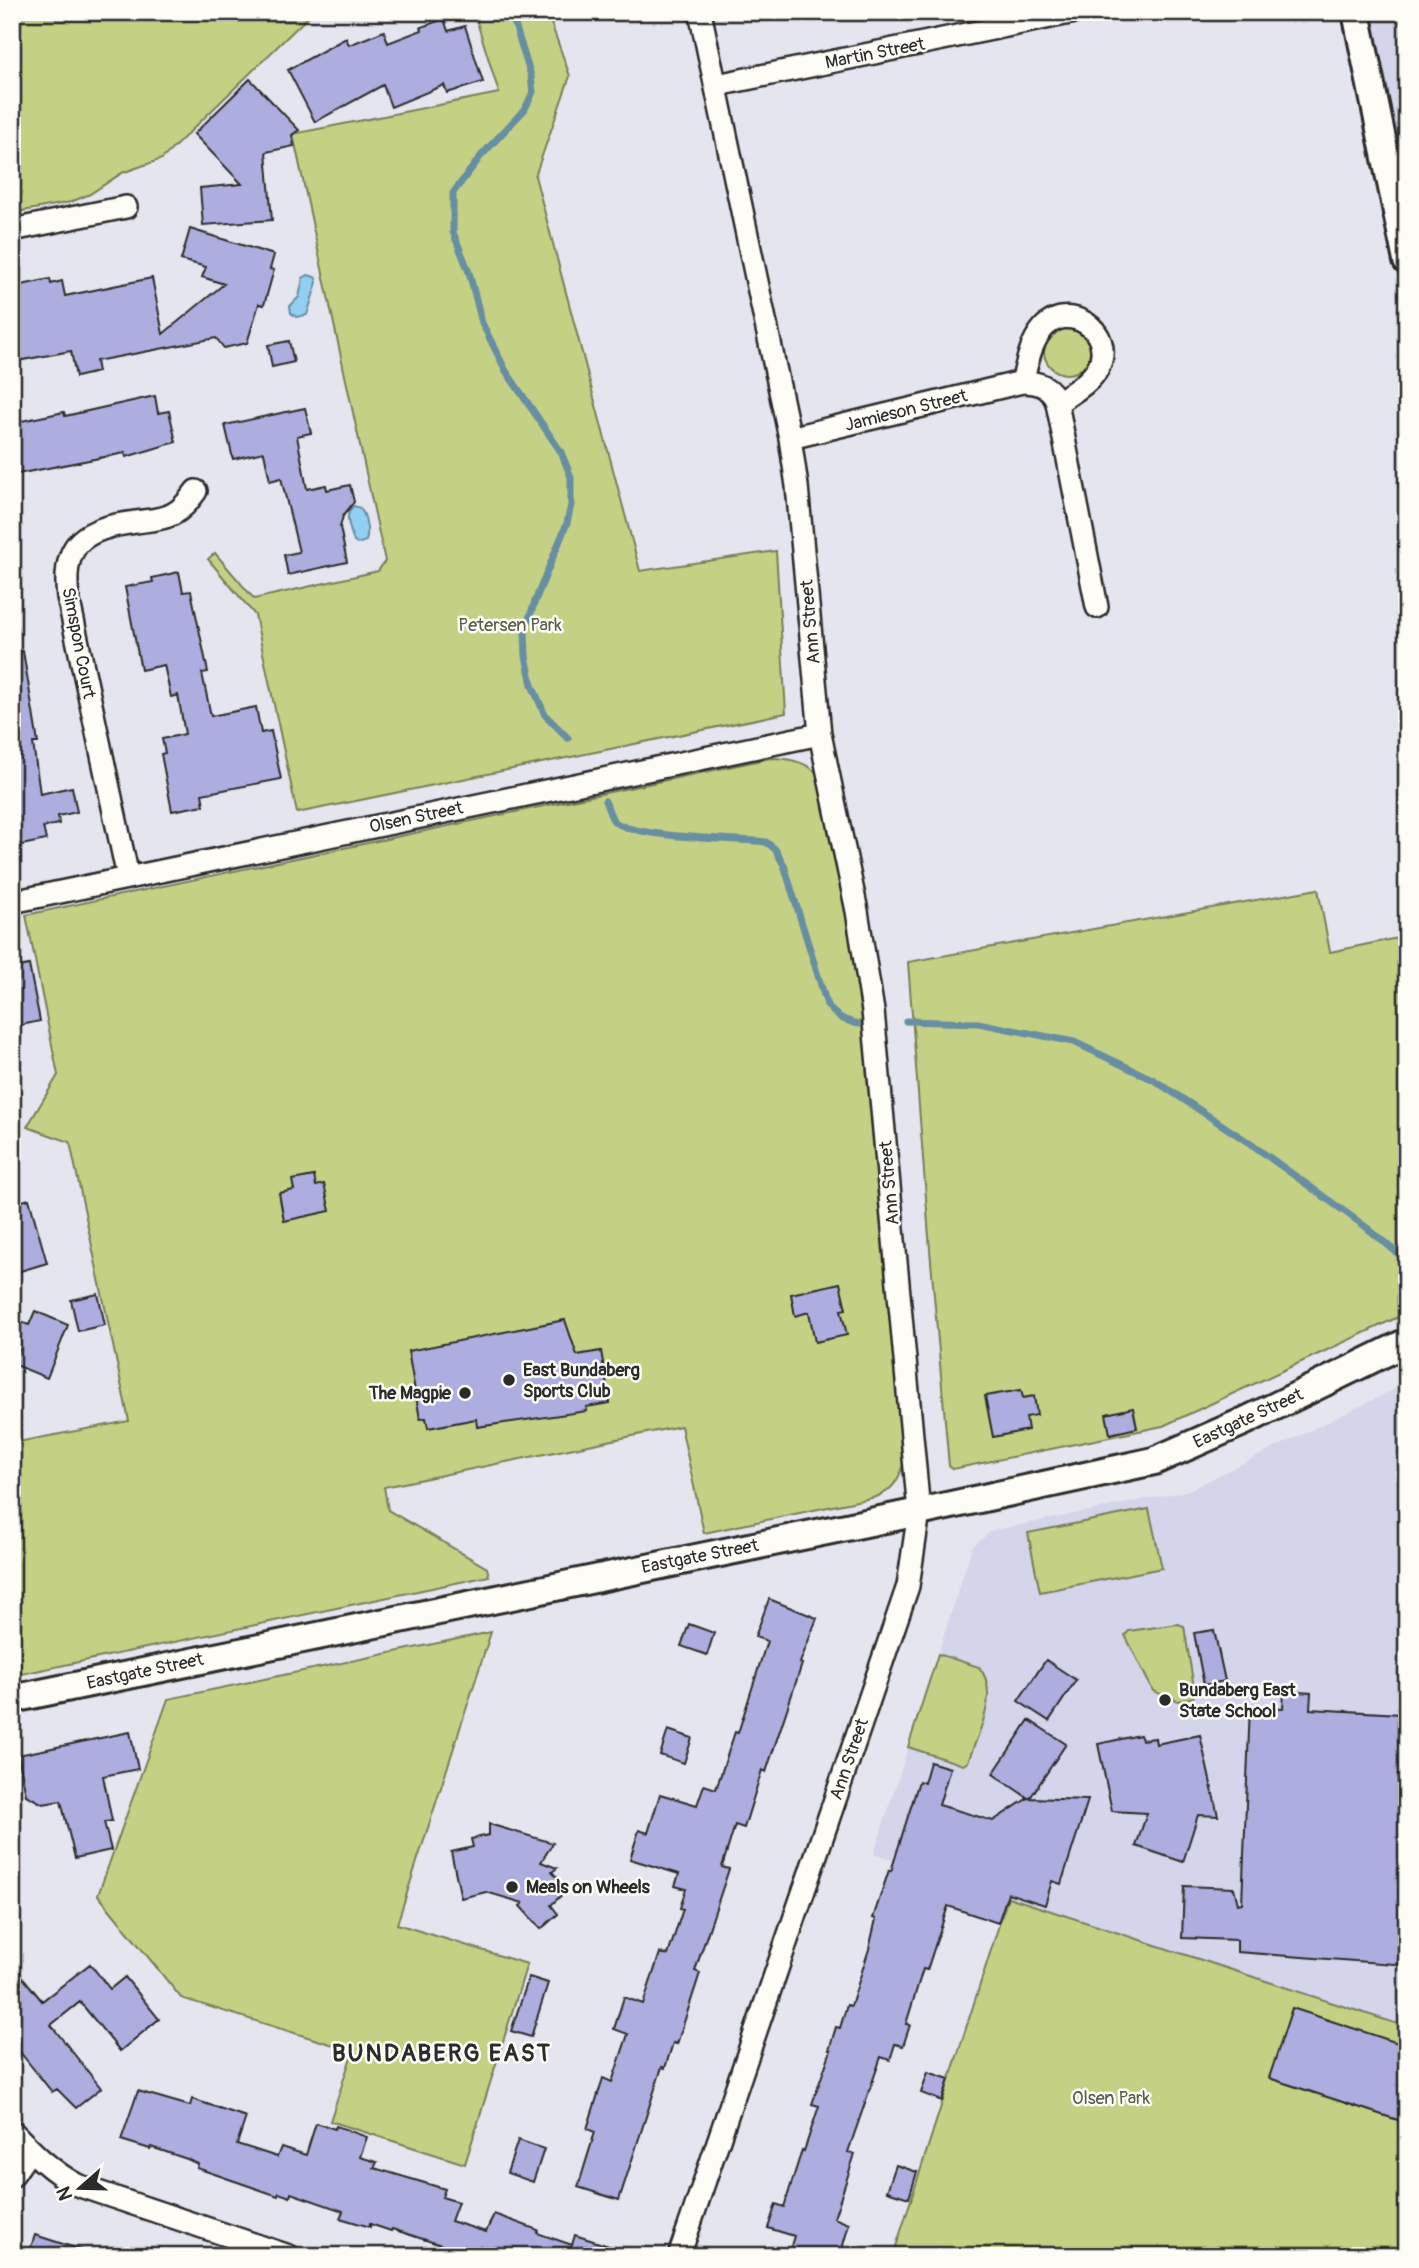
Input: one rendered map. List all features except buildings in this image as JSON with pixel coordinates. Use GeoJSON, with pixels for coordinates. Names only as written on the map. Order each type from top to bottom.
{"type":"FeatureCollection","features":[{"type":"Feature","properties":{"kind":"street","name":"Ann Street"},"geometry":{"type":"LineString","coordinates":[[679,2256],[908,1586],[919,1512],[873,1011],[857,911],[820,734],[797,486],[790,439],[700,12]]}},
{"type":"Feature","properties":{"kind":"street","name":"Martin Street"},"geometry":{"type":"LineString","coordinates":[[717,85],[1075,12]]}},
{"type":"Feature","properties":{"kind":"street"},"geometry":{"type":"LineString","coordinates":[[1356,12],[1407,261]]}},
{"type":"Feature","properties":{"kind":"street"},"geometry":{"type":"LineString","coordinates":[[12,230],[126,207]]}},
{"type":"Feature","properties":{"kind":"street"},"geometry":{"type":"LineString","coordinates":[[1057,403],[1094,375],[1100,366],[1102,344],[1098,334],[1091,325],[1081,319],[1058,318],[1047,324],[1034,342],[1022,382],[1044,386],[1057,403],[1097,607]]}},
{"type":"Feature","properties":{"kind":"street","name":"Jamieson Street"},"geometry":{"type":"LineString","coordinates":[[790,439],[1022,382]]}},
{"type":"Feature","properties":{"kind":"street","name":"Simspon Court"},"geometry":{"type":"LineString","coordinates":[[128,877],[68,597],[68,562],[73,550],[89,532],[116,524],[172,515],[181,509],[196,491]]}},
{"type":"Feature","properties":{"kind":"street","name":"Olsen Street"},"geometry":{"type":"LineString","coordinates":[[12,902],[820,734]]}},
{"type":"Feature","properties":{"kind":"street","name":"Eastgate Street"},"geometry":{"type":"LineString","coordinates":[[12,1699],[1154,1461],[1245,1421],[1407,1342]]}},
{"type":"Feature","properties":{"kind":"street","name":"Eastgate Street"},"geometry":{"type":"LineString","coordinates":[[1371,1360],[1407,1353]]}},
{"type":"Feature","properties":{"kind":"street"},"geometry":{"type":"LineString","coordinates":[[12,2131],[59,2176],[77,2185],[289,2256]]}},
{"type":"Feature","properties":{"kind":"street"},"geometry":{"type":"LineString","coordinates":[[12,2176],[30,2150]]}},
{"type":"Feature","properties":{"kind":"shaded area"},"geometry":{"type":"Polygon","coordinates":[[[1357,12],[1407,12],[1407,254],[1357,12]]]}},
{"type":"Feature","properties":{"kind":"shaded area","name":"Bundaberg East State School"},"geometry":{"type":"Polygon","coordinates":[[[1407,1383],[1407,2027],[874,1854],[972,1547],[991,1531],[1187,1491],[1407,1383]]]}},
{"type":"Feature","properties":{"kind":"green space"},"geometry":{"type":"Polygon","coordinates":[[[12,12],[313,12],[162,159],[122,173],[90,194],[71,202],[12,213],[12,12]]]}},
{"type":"Feature","properties":{"kind":"green space","name":"Petersen Park"},"geometry":{"type":"Polygon","coordinates":[[[478,12],[547,12],[570,76],[535,176],[640,571],[776,551],[786,713],[297,813],[255,615],[208,559],[215,553],[254,599],[378,571],[385,561],[293,134],[499,93],[477,22],[478,12]]]}},
{"type":"Feature","properties":{"kind":"green space"},"geometry":{"type":"Polygon","coordinates":[[[1067,328],[1083,335],[1090,351],[1083,367],[1067,374],[1051,367],[1044,351],[1051,335],[1067,328]]]}},
{"type":"Feature","properties":{"kind":"green space"},"geometry":{"type":"Polygon","coordinates":[[[771,758],[805,764],[819,777],[836,854],[860,992],[905,1456],[899,1476],[892,1486],[876,1497],[704,1533],[681,1426],[384,1487],[388,1510],[487,1568],[489,1576],[12,1676],[12,1443],[129,1421],[70,1142],[27,1127],[58,1075],[26,915],[771,758]]]}},
{"type":"Feature","properties":{"kind":"green space"},"geometry":{"type":"Polygon","coordinates":[[[1318,889],[1330,952],[1407,936],[1407,1313],[1163,1426],[953,1469],[949,1466],[908,962],[1318,889]]]}},
{"type":"Feature","properties":{"kind":"green space"},"geometry":{"type":"Polygon","coordinates":[[[1149,1509],[1162,1568],[1040,1592],[1028,1533],[1149,1509]]]}},
{"type":"Feature","properties":{"kind":"green space"},"geometry":{"type":"Polygon","coordinates":[[[1178,1624],[1184,1626],[1195,1694],[1178,1701],[1153,1691],[1125,1635],[1129,1631],[1178,1624]]]}},
{"type":"Feature","properties":{"kind":"green space"},"geometry":{"type":"Polygon","coordinates":[[[491,1632],[397,1924],[527,1964],[465,2164],[330,2121],[353,2051],[181,1998],[98,1895],[168,1699],[491,1632]]]}},
{"type":"Feature","properties":{"kind":"green space"},"geometry":{"type":"Polygon","coordinates":[[[938,1654],[979,1667],[988,1689],[988,1701],[981,1727],[968,1762],[963,1765],[908,1747],[938,1654]]]}},
{"type":"Feature","properties":{"kind":"green space","name":"Olsen Park"},"geometry":{"type":"Polygon","coordinates":[[[1008,1897],[1407,2027],[1407,2256],[893,2256],[1008,1897]]]}},
{"type":"Feature","properties":{"kind":"water"},"geometry":{"type":"Polygon","coordinates":[[[308,275],[315,277],[317,282],[307,315],[296,317],[291,313],[290,306],[299,297],[303,278],[308,275]]]}},
{"type":"Feature","properties":{"kind":"water"},"geometry":{"type":"Polygon","coordinates":[[[354,506],[362,511],[367,528],[366,541],[357,544],[354,542],[348,518],[350,509],[354,506]]]}},
{"type":"Feature","properties":{"kind":"waterway"},"geometry":{"type":"LineString","coordinates":[[511,12],[531,76],[533,92],[525,109],[481,156],[453,193],[453,232],[469,272],[482,323],[506,371],[561,452],[571,477],[571,505],[567,523],[525,631],[526,656],[532,685],[545,715],[568,738]]}},
{"type":"Feature","properties":{"kind":"waterway"},"geometry":{"type":"LineString","coordinates":[[605,801],[614,821],[624,827],[686,837],[766,842],[775,849],[784,865],[827,1005],[841,1018],[859,1024]]}},
{"type":"Feature","properties":{"kind":"waterway"},"geometry":{"type":"LineString","coordinates":[[906,1021],[978,1023],[1074,1042],[1154,1080],[1248,1142],[1366,1227],[1407,1261]]}},
{"type":"Feature","properties":{"kind":"place","name":"East Bundaberg Sports Club"},"geometry":{"type":"Point","coordinates":[509,1380]}},
{"type":"Feature","properties":{"kind":"place","name":"The Magpie"},"geometry":{"type":"Point","coordinates":[465,1393]}},
{"type":"Feature","properties":{"kind":"place","name":"Bundaberg East State School"},"geometry":{"type":"Point","coordinates":[1165,1700]}},
{"type":"Feature","properties":{"kind":"place","name":"Meals on Wheels"},"geometry":{"type":"Point","coordinates":[512,1887]}},
{"type":"Feature","properties":{"kind":"district","name":"BUNDABERG EAST"},"geometry":{"type":"Point","coordinates":[442,2053]}}]}
